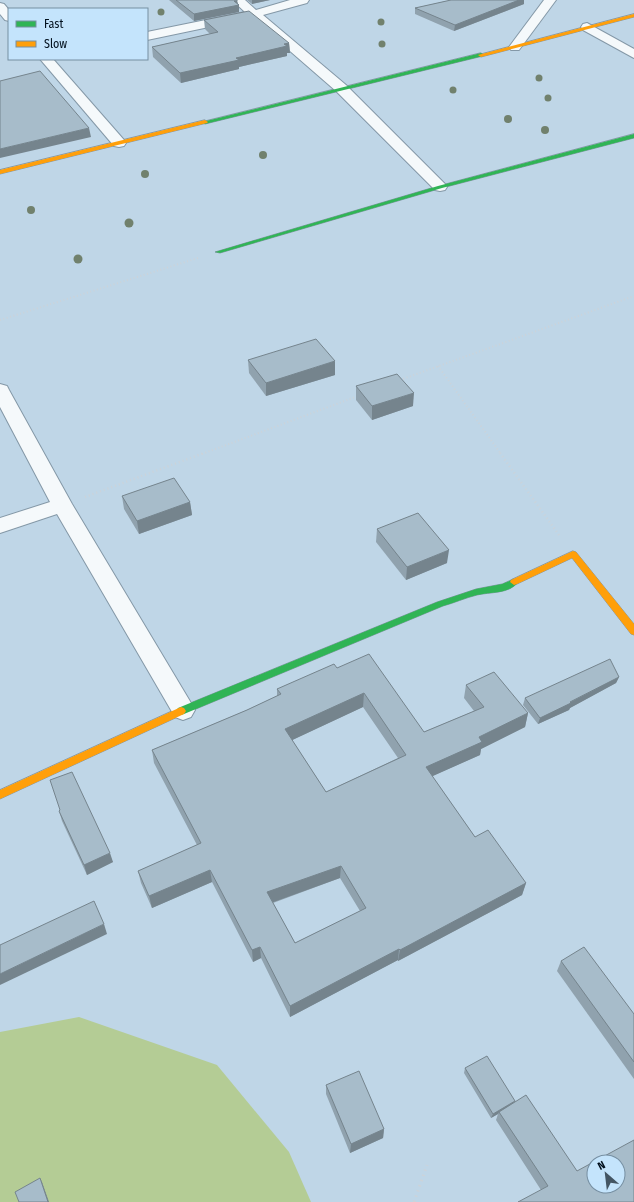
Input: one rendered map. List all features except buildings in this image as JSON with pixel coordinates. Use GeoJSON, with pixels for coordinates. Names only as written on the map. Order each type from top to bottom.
{"type":"FeatureCollection","features":[{"type":"Feature","properties":{"kind":"street"},"geometry":{"type":"LineString","coordinates":[[238,0],[341,88],[440,187]]}},
{"type":"Feature","properties":{"kind":"street"},"geometry":{"type":"LineString","coordinates":[[148,36],[254,14],[303,0]]}},
{"type":"Feature","properties":{"kind":"street"},"geometry":{"type":"LineString","coordinates":[[515,47],[550,0]]}},
{"type":"Feature","properties":{"kind":"street"},"geometry":{"type":"LineString","coordinates":[[0,7],[8,16]]}},
{"type":"Feature","properties":{"kind":"street"},"geometry":{"type":"LineString","coordinates":[[0,172],[515,47],[634,15]]}},
{"type":"Feature","properties":{"kind":"street"},"geometry":{"type":"LineString","coordinates":[[587,27],[634,54]]}},
{"type":"Feature","properties":{"kind":"street"},"geometry":{"type":"LineString","coordinates":[[47,60],[119,143]]}},
{"type":"Feature","properties":{"kind":"street"},"geometry":{"type":"LineString","coordinates":[[218,252],[440,187],[634,136]]}},
{"type":"Feature","properties":{"kind":"street"},"geometry":{"type":"LineString","coordinates":[[0,390],[62,505],[182,710]]}},
{"type":"Feature","properties":{"kind":"street"},"geometry":{"type":"LineString","coordinates":[[0,526],[62,505]]}},
{"type":"Feature","properties":{"kind":"street"},"geometry":{"type":"LineString","coordinates":[[0,795],[182,710],[440,604],[476,592],[504,587],[573,554],[634,631]]}},
{"type":"Feature","properties":{"kind":"path"},"geometry":{"type":"LineString","coordinates":[[0,320],[218,252]]}},
{"type":"Feature","properties":{"kind":"path"},"geometry":{"type":"LineString","coordinates":[[394,383],[634,296]]}},
{"type":"Feature","properties":{"kind":"path"},"geometry":{"type":"LineString","coordinates":[[438,366],[573,554]]}},
{"type":"Feature","properties":{"kind":"path"},"geometry":{"type":"LineString","coordinates":[[62,505],[364,394]]}},
{"type":"Feature","properties":{"kind":"path"},"geometry":{"type":"LineString","coordinates":[[414,1202],[427,1165]]}},
{"type":"Feature","properties":{"kind":"green space"},"geometry":{"type":"Polygon","coordinates":[[[79,1017],[217,1065],[289,1152],[311,1202],[0,1202],[0,1032],[79,1017]]]}},
{"type":"Feature","properties":{"kind":"traffic: fast"},"geometry":{"type":"LineString","coordinates":[[205,122],[481,55]]}},
{"type":"Feature","properties":{"kind":"traffic: fast"},"geometry":{"type":"LineString","coordinates":[[218,252],[440,187],[634,136]]}},
{"type":"Feature","properties":{"kind":"traffic: fast"},"geometry":{"type":"LineString","coordinates":[[181,711],[440,604],[476,592],[504,587],[514,582]]}},
{"type":"Feature","properties":{"kind":"traffic: slow"},"geometry":{"type":"LineString","coordinates":[[481,55],[634,15]]}},
{"type":"Feature","properties":{"kind":"traffic: slow"},"geometry":{"type":"LineString","coordinates":[[0,172],[205,122]]}},
{"type":"Feature","properties":{"kind":"traffic: slow"},"geometry":{"type":"LineString","coordinates":[[514,582],[573,554],[634,631]]}},
{"type":"Feature","properties":{"kind":"traffic: slow"},"geometry":{"type":"LineString","coordinates":[[0,795],[181,711]]}}]}
